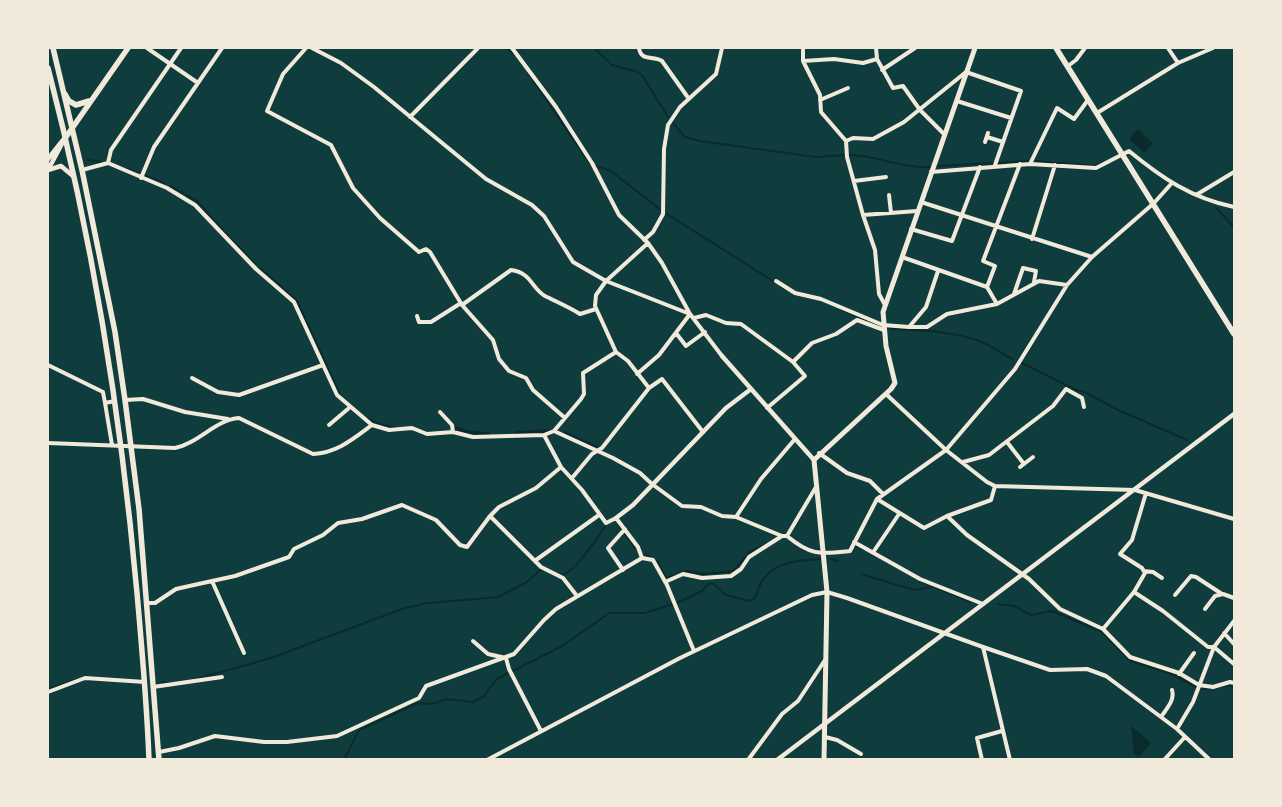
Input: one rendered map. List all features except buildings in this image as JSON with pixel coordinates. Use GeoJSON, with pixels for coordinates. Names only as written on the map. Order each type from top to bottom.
{"type":"FeatureCollection","features":[{"type":"Feature","properties":{"kind":"main road"},"geometry":{"type":"LineString","coordinates":[[53,48],[82,170],[115,332],[131,445],[147,603],[159,760]]}},
{"type":"Feature","properties":{"kind":"main road"},"geometry":{"type":"LineString","coordinates":[[66,137],[128,48]]}},
{"type":"Feature","properties":{"kind":"main road"},"geometry":{"type":"LineString","coordinates":[[824,760],[827,592],[814,460],[819,453],[886,394],[895,383],[884,328],[885,305],[975,48]]}},
{"type":"Feature","properties":{"kind":"main road"},"geometry":{"type":"LineString","coordinates":[[1056,48],[1123,156],[1232,323],[1234,334]]}},
{"type":"Feature","properties":{"kind":"main road"},"geometry":{"type":"LineString","coordinates":[[48,68],[66,137],[100,298],[116,401],[146,682],[147,759]]}},
{"type":"Feature","properties":{"kind":"main road"},"geometry":{"type":"LineString","coordinates":[[64,92],[69,101],[76,105],[84,104],[93,98]]}},
{"type":"Feature","properties":{"kind":"street"},"geometry":{"type":"LineString","coordinates":[[147,48],[198,83]]}},
{"type":"Feature","properties":{"kind":"street"},"geometry":{"type":"LineString","coordinates":[[108,163],[110,150],[180,48]]}},
{"type":"Feature","properties":{"kind":"street"},"geometry":{"type":"LineString","coordinates":[[141,178],[154,147],[222,48]]}},
{"type":"Feature","properties":{"kind":"street"},"geometry":{"type":"LineString","coordinates":[[306,48],[284,74],[266,111],[331,145],[353,188],[362,198],[419,252],[426,249],[430,252],[462,304],[493,340],[496,354],[509,371],[526,378],[533,390],[565,418]]}},
{"type":"Feature","properties":{"kind":"street"},"geometry":{"type":"LineString","coordinates":[[312,48],[341,63],[486,178],[532,205],[544,216],[573,262],[606,281],[690,314]]}},
{"type":"Feature","properties":{"kind":"street"},"geometry":{"type":"LineString","coordinates":[[410,117],[478,48]]}},
{"type":"Feature","properties":{"kind":"street"},"geometry":{"type":"LineString","coordinates":[[512,48],[556,107],[592,163],[619,215],[646,241],[662,263],[690,314],[722,356],[814,460]]}},
{"type":"Feature","properties":{"kind":"street"},"geometry":{"type":"LineString","coordinates":[[639,48],[641,55],[645,58],[658,58],[662,61],[689,99]]}},
{"type":"Feature","properties":{"kind":"street"},"geometry":{"type":"LineString","coordinates":[[649,388],[628,361],[616,352],[596,309],[596,295],[606,281],[646,241],[663,214],[664,149],[668,125],[689,99],[716,74],[722,48]]}},
{"type":"Feature","properties":{"kind":"street"},"geometry":{"type":"LineString","coordinates":[[803,48],[803,61],[820,95],[821,112],[846,141],[863,215],[875,250],[879,294],[885,305]]}},
{"type":"Feature","properties":{"kind":"street"},"geometry":{"type":"LineString","coordinates":[[876,48],[877,59],[893,88],[903,86],[920,110],[944,134]]}},
{"type":"Feature","properties":{"kind":"street"},"geometry":{"type":"LineString","coordinates":[[882,70],[915,48]]}},
{"type":"Feature","properties":{"kind":"street"},"geometry":{"type":"LineString","coordinates":[[1068,66],[1076,60],[1085,48]]}},
{"type":"Feature","properties":{"kind":"street"},"geometry":{"type":"LineString","coordinates":[[1168,48],[1178,63]]}},
{"type":"Feature","properties":{"kind":"street"},"geometry":{"type":"LineString","coordinates":[[1097,113],[1178,63],[1213,48]]}},
{"type":"Feature","properties":{"kind":"street"},"geometry":{"type":"LineString","coordinates":[[803,61],[834,59],[863,63],[877,59]]}},
{"type":"Feature","properties":{"kind":"street"},"geometry":{"type":"LineString","coordinates":[[846,141],[853,138],[873,139],[904,122],[966,72],[1021,91],[995,165]]}},
{"type":"Feature","properties":{"kind":"street"},"geometry":{"type":"LineString","coordinates":[[820,100],[848,88]]}},
{"type":"Feature","properties":{"kind":"street"},"geometry":{"type":"LineString","coordinates":[[1030,164],[1058,108],[1074,119],[1088,100]]}},
{"type":"Feature","properties":{"kind":"street"},"geometry":{"type":"LineString","coordinates":[[956,101],[1010,118]]}},
{"type":"Feature","properties":{"kind":"street"},"geometry":{"type":"LineString","coordinates":[[984,142],[988,135],[1002,142]]}},
{"type":"Feature","properties":{"kind":"street"},"geometry":{"type":"LineString","coordinates":[[48,159],[66,137]]}},
{"type":"Feature","properties":{"kind":"street"},"geometry":{"type":"LineString","coordinates":[[48,170],[66,137]]}},
{"type":"Feature","properties":{"kind":"street"},"geometry":{"type":"LineString","coordinates":[[931,172],[1020,164],[1096,168],[1123,156],[1129,151],[1171,184],[1218,204],[1234,207]]}},
{"type":"Feature","properties":{"kind":"street"},"geometry":{"type":"LineString","coordinates":[[82,170],[108,163],[168,188],[195,204],[232,244],[294,302],[336,395],[372,425],[389,430],[412,428],[427,434],[453,432],[482,438],[544,435],[554,432],[584,394],[583,373],[616,352]]}},
{"type":"Feature","properties":{"kind":"street"},"geometry":{"type":"LineString","coordinates":[[987,287],[995,266],[983,261],[1020,164]]}},
{"type":"Feature","properties":{"kind":"street"},"geometry":{"type":"LineString","coordinates":[[1032,239],[1055,165]]}},
{"type":"Feature","properties":{"kind":"street"},"geometry":{"type":"LineString","coordinates":[[48,170],[62,166],[75,179]]}},
{"type":"Feature","properties":{"kind":"street"},"geometry":{"type":"LineString","coordinates":[[911,229],[952,241],[980,167]]}},
{"type":"Feature","properties":{"kind":"street"},"geometry":{"type":"LineString","coordinates":[[1196,195],[1234,172]]}},
{"type":"Feature","properties":{"kind":"street"},"geometry":{"type":"LineString","coordinates":[[854,181],[886,177]]}},
{"type":"Feature","properties":{"kind":"street"},"geometry":{"type":"LineString","coordinates":[[554,432],[640,472],[652,484],[682,506],[700,507],[722,516],[736,517],[782,536],[787,536],[807,551],[824,553],[850,551],[877,498],[946,450],[1015,368],[1067,285],[1092,257],[1154,203],[1171,184]]}},
{"type":"Feature","properties":{"kind":"street"},"geometry":{"type":"LineString","coordinates":[[889,195],[891,213]]}},
{"type":"Feature","properties":{"kind":"street"},"geometry":{"type":"LineString","coordinates":[[921,202],[1092,257]]}},
{"type":"Feature","properties":{"kind":"street"},"geometry":{"type":"LineString","coordinates":[[863,215],[917,211]]}},
{"type":"Feature","properties":{"kind":"street"},"geometry":{"type":"LineString","coordinates":[[901,257],[987,287],[997,304]]}},
{"type":"Feature","properties":{"kind":"street"},"geometry":{"type":"LineString","coordinates":[[1014,294],[1023,268],[1036,271],[1034,282]]}},
{"type":"Feature","properties":{"kind":"street"},"geometry":{"type":"LineString","coordinates":[[417,316],[419,322],[431,322],[462,304],[511,270],[520,272],[528,277],[543,295],[558,300],[580,314],[596,309]]}},
{"type":"Feature","properties":{"kind":"street"},"geometry":{"type":"LineString","coordinates":[[909,327],[926,307],[938,271]]}},
{"type":"Feature","properties":{"kind":"street"},"geometry":{"type":"LineString","coordinates":[[776,281],[794,293],[821,299],[884,328]]}},
{"type":"Feature","properties":{"kind":"street"},"geometry":{"type":"LineString","coordinates":[[793,362],[812,343],[836,334],[857,320],[884,328],[927,327],[947,314],[997,304],[1034,282],[1040,281],[1067,285]]}},
{"type":"Feature","properties":{"kind":"street"},"geometry":{"type":"LineString","coordinates":[[637,374],[659,355],[690,314]]}},
{"type":"Feature","properties":{"kind":"street"},"geometry":{"type":"LineString","coordinates":[[694,318],[706,315],[726,323],[741,324],[793,362],[806,376],[767,408]]}},
{"type":"Feature","properties":{"kind":"street"},"geometry":{"type":"LineString","coordinates":[[676,333],[686,346],[705,332]]}},
{"type":"Feature","properties":{"kind":"street"},"geometry":{"type":"LineString","coordinates":[[48,365],[103,392],[112,445]]}},
{"type":"Feature","properties":{"kind":"street"},"geometry":{"type":"LineString","coordinates":[[192,378],[218,392],[239,395],[323,365]]}},
{"type":"Feature","properties":{"kind":"street"},"geometry":{"type":"LineString","coordinates":[[572,478],[592,454],[598,451],[649,388],[662,379],[703,432]]}},
{"type":"Feature","properties":{"kind":"street"},"geometry":{"type":"LineString","coordinates":[[544,435],[561,467],[572,478],[606,523],[633,505],[726,408],[751,389]]}},
{"type":"Feature","properties":{"kind":"street"},"geometry":{"type":"LineString","coordinates":[[963,462],[989,455],[1053,406],[1066,390],[1082,398],[1084,407]]}},
{"type":"Feature","properties":{"kind":"street"},"geometry":{"type":"LineString","coordinates":[[886,394],[946,450],[987,482],[996,486],[1135,490],[1234,519]]}},
{"type":"Feature","properties":{"kind":"street"},"geometry":{"type":"LineString","coordinates":[[125,400],[143,399],[185,412],[228,419],[239,418],[313,454],[337,450],[372,425]]}},
{"type":"Feature","properties":{"kind":"street"},"geometry":{"type":"LineString","coordinates":[[105,403],[116,401]]}},
{"type":"Feature","properties":{"kind":"street"},"geometry":{"type":"LineString","coordinates":[[329,425],[350,408]]}},
{"type":"Feature","properties":{"kind":"street"},"geometry":{"type":"LineString","coordinates":[[440,412],[452,425],[453,432]]}},
{"type":"Feature","properties":{"kind":"street"},"geometry":{"type":"LineString","coordinates":[[777,760],[1234,414]]}},
{"type":"Feature","properties":{"kind":"street"},"geometry":{"type":"LineString","coordinates":[[48,443],[175,448],[187,445],[228,419]]}},
{"type":"Feature","properties":{"kind":"street"},"geometry":{"type":"LineString","coordinates":[[736,517],[761,479],[795,439]]}},
{"type":"Feature","properties":{"kind":"street"},"geometry":{"type":"LineString","coordinates":[[1007,442],[1022,465],[1032,457]]}},
{"type":"Feature","properties":{"kind":"street"},"geometry":{"type":"LineString","coordinates":[[819,453],[847,473],[870,481],[883,494]]}},
{"type":"Feature","properties":{"kind":"street"},"geometry":{"type":"LineString","coordinates":[[147,603],[155,603],[176,589],[235,576],[289,557],[294,548],[323,535],[338,523],[362,519],[402,505],[436,520],[460,545],[467,547],[490,516],[500,507],[536,488],[561,467]]}},
{"type":"Feature","properties":{"kind":"street"},"geometry":{"type":"LineString","coordinates":[[877,498],[899,514],[924,528],[947,516],[991,500],[996,486]]}},
{"type":"Feature","properties":{"kind":"street"},"geometry":{"type":"LineString","coordinates":[[787,536],[816,487]]}},
{"type":"Feature","properties":{"kind":"street"},"geometry":{"type":"LineString","coordinates":[[1146,493],[1132,540],[1120,554],[1143,571],[1153,572],[1162,578]]}},
{"type":"Feature","properties":{"kind":"street"},"geometry":{"type":"LineString","coordinates":[[874,552],[899,514]]}},
{"type":"Feature","properties":{"kind":"street"},"geometry":{"type":"LineString","coordinates":[[536,560],[599,515]]}},
{"type":"Feature","properties":{"kind":"street"},"geometry":{"type":"LineString","coordinates":[[490,516],[544,570],[563,578],[577,596]]}},
{"type":"Feature","properties":{"kind":"street"},"geometry":{"type":"LineString","coordinates":[[947,516],[967,535],[1022,574],[1067,614],[1103,629],[1130,657],[1180,674],[1199,687],[1234,683]]}},
{"type":"Feature","properties":{"kind":"street"},"geometry":{"type":"LineString","coordinates":[[616,518],[638,547],[642,558]]}},
{"type":"Feature","properties":{"kind":"street"},"geometry":{"type":"LineString","coordinates":[[623,570],[608,548],[625,529]]}},
{"type":"Feature","properties":{"kind":"street"},"geometry":{"type":"LineString","coordinates":[[665,582],[683,574],[702,578],[731,576],[741,568],[748,557],[782,536]]}},
{"type":"Feature","properties":{"kind":"street"},"geometry":{"type":"LineString","coordinates":[[854,542],[920,579],[983,604]]}},
{"type":"Feature","properties":{"kind":"street"},"geometry":{"type":"LineString","coordinates":[[158,752],[180,748],[215,736],[264,742],[337,736],[419,698],[426,686],[506,658],[522,647],[544,620],[577,596],[642,558],[653,560],[665,582],[694,651]]}},
{"type":"Feature","properties":{"kind":"street"},"geometry":{"type":"LineString","coordinates":[[1103,629],[1134,592],[1145,573],[1143,571]]}},
{"type":"Feature","properties":{"kind":"street"},"geometry":{"type":"LineString","coordinates":[[1175,595],[1191,576],[1196,577],[1222,594],[1234,598]]}},
{"type":"Feature","properties":{"kind":"street"},"geometry":{"type":"LineString","coordinates":[[212,581],[244,653]]}},
{"type":"Feature","properties":{"kind":"street"},"geometry":{"type":"LineString","coordinates":[[487,760],[694,651],[812,595],[827,592],[899,615],[944,633],[1050,670],[1095,670],[1178,729],[1210,760]]}},
{"type":"Feature","properties":{"kind":"street"},"geometry":{"type":"LineString","coordinates":[[1134,592],[1163,611],[1208,647],[1214,647],[1234,664]]}},
{"type":"Feature","properties":{"kind":"street"},"geometry":{"type":"LineString","coordinates":[[1205,609],[1215,596],[1222,594]]}},
{"type":"Feature","properties":{"kind":"street"},"geometry":{"type":"LineString","coordinates":[[1178,729],[1199,687],[1214,647],[1234,621]]}},
{"type":"Feature","properties":{"kind":"street"},"geometry":{"type":"LineString","coordinates":[[1224,634],[1234,644]]}},
{"type":"Feature","properties":{"kind":"street"},"geometry":{"type":"LineString","coordinates":[[474,641],[488,654],[506,658]]}},
{"type":"Feature","properties":{"kind":"street"},"geometry":{"type":"LineString","coordinates":[[983,647],[1010,760]]}},
{"type":"Feature","properties":{"kind":"street"},"geometry":{"type":"LineString","coordinates":[[1180,674],[1194,652]]}},
{"type":"Feature","properties":{"kind":"street"},"geometry":{"type":"LineString","coordinates":[[506,658],[509,669],[541,731]]}},
{"type":"Feature","properties":{"kind":"street"},"geometry":{"type":"LineString","coordinates":[[748,760],[777,720],[798,701],[825,660]]}},
{"type":"Feature","properties":{"kind":"street"},"geometry":{"type":"LineString","coordinates":[[153,687],[222,677]]}},
{"type":"Feature","properties":{"kind":"street"},"geometry":{"type":"LineString","coordinates":[[48,692],[85,678],[146,682]]}},
{"type":"Feature","properties":{"kind":"street"},"geometry":{"type":"LineString","coordinates":[[1161,717],[1174,695],[1172,690]]}},
{"type":"Feature","properties":{"kind":"street"},"geometry":{"type":"LineString","coordinates":[[982,760],[977,738],[1002,731]]}},
{"type":"Feature","properties":{"kind":"street"},"geometry":{"type":"LineString","coordinates":[[825,737],[837,740],[860,754]]}},
{"type":"Feature","properties":{"kind":"street"},"geometry":{"type":"LineString","coordinates":[[1164,760],[1185,737]]}},
{"type":"Feature","properties":{"kind":"water"},"geometry":{"type":"Polygon","coordinates":[[[1138,129],[1153,143],[1144,153],[1129,139],[1138,129]]]}},
{"type":"Feature","properties":{"kind":"water"},"geometry":{"type":"Polygon","coordinates":[[[1131,726],[1151,743],[1139,757],[1134,753],[1131,726]]]}},
{"type":"Feature","properties":{"kind":"waterway"},"geometry":{"type":"LineString","coordinates":[[506,48],[515,55]]}},
{"type":"Feature","properties":{"kind":"waterway"},"geometry":{"type":"LineString","coordinates":[[594,48],[612,65],[635,71],[642,75],[668,117]]}},
{"type":"Feature","properties":{"kind":"waterway"},"geometry":{"type":"LineString","coordinates":[[528,73],[590,164]]}},
{"type":"Feature","properties":{"kind":"waterway"},"geometry":{"type":"LineString","coordinates":[[672,122],[685,137],[700,141],[816,157],[846,155]]}},
{"type":"Feature","properties":{"kind":"waterway"},"geometry":{"type":"LineString","coordinates":[[849,155],[870,157],[909,166],[930,167]]}},
{"type":"Feature","properties":{"kind":"waterway"},"geometry":{"type":"LineString","coordinates":[[88,160],[102,162]]}},
{"type":"Feature","properties":{"kind":"waterway"},"geometry":{"type":"LineString","coordinates":[[999,163],[1028,161]]}},
{"type":"Feature","properties":{"kind":"waterway"},"geometry":{"type":"LineString","coordinates":[[1036,161],[1094,166],[1106,161]]}},
{"type":"Feature","properties":{"kind":"waterway"},"geometry":{"type":"LineString","coordinates":[[937,166],[993,163]]}},
{"type":"Feature","properties":{"kind":"waterway"},"geometry":{"type":"LineString","coordinates":[[596,166],[611,171],[661,210]]}},
{"type":"Feature","properties":{"kind":"waterway"},"geometry":{"type":"LineString","coordinates":[[127,169],[138,173]]}},
{"type":"Feature","properties":{"kind":"waterway"},"geometry":{"type":"LineString","coordinates":[[146,176],[165,184]]}},
{"type":"Feature","properties":{"kind":"waterway"},"geometry":{"type":"LineString","coordinates":[[170,186],[183,193]]}},
{"type":"Feature","properties":{"kind":"waterway"},"geometry":{"type":"LineString","coordinates":[[186,195],[197,201],[215,222]]}},
{"type":"Feature","properties":{"kind":"waterway"},"geometry":{"type":"LineString","coordinates":[[1216,208],[1234,227]]}},
{"type":"Feature","properties":{"kind":"waterway"},"geometry":{"type":"LineString","coordinates":[[667,214],[787,290]]}},
{"type":"Feature","properties":{"kind":"waterway"},"geometry":{"type":"LineString","coordinates":[[223,231],[229,237]]}},
{"type":"Feature","properties":{"kind":"waterway"},"geometry":{"type":"LineString","coordinates":[[231,239],[256,265]]}},
{"type":"Feature","properties":{"kind":"waterway"},"geometry":{"type":"LineString","coordinates":[[260,268],[297,301],[341,397]]}},
{"type":"Feature","properties":{"kind":"waterway"},"geometry":{"type":"LineString","coordinates":[[841,309],[866,321]]}},
{"type":"Feature","properties":{"kind":"waterway"},"geometry":{"type":"LineString","coordinates":[[890,329],[959,335],[986,344],[1012,359]]}},
{"type":"Feature","properties":{"kind":"waterway"},"geometry":{"type":"LineString","coordinates":[[1022,363],[1076,390],[1087,393],[1116,409],[1187,440]]}},
{"type":"Feature","properties":{"kind":"waterway"},"geometry":{"type":"LineString","coordinates":[[366,418],[379,424],[397,428]]}},
{"type":"Feature","properties":{"kind":"waterway"},"geometry":{"type":"LineString","coordinates":[[457,429],[467,433],[488,435]]}},
{"type":"Feature","properties":{"kind":"waterway"},"geometry":{"type":"LineString","coordinates":[[517,434],[548,432]]}},
{"type":"Feature","properties":{"kind":"waterway"},"geometry":{"type":"LineString","coordinates":[[565,434],[595,448]]}},
{"type":"Feature","properties":{"kind":"waterway"},"geometry":{"type":"LineString","coordinates":[[618,525],[622,530]]}},
{"type":"Feature","properties":{"kind":"waterway"},"geometry":{"type":"LineString","coordinates":[[560,575],[566,573],[578,563],[605,527]]}},
{"type":"Feature","properties":{"kind":"waterway"},"geometry":{"type":"LineString","coordinates":[[625,534],[635,548]]}},
{"type":"Feature","properties":{"kind":"waterway"},"geometry":{"type":"LineString","coordinates":[[645,554],[657,561],[667,578],[687,571],[704,574],[733,571],[750,552],[766,544]]}},
{"type":"Feature","properties":{"kind":"waterway"},"geometry":{"type":"LineString","coordinates":[[856,546],[864,550]]}},
{"type":"Feature","properties":{"kind":"waterway"},"geometry":{"type":"LineString","coordinates":[[677,603],[702,591],[708,584],[713,583],[726,595],[750,601],[756,596],[760,585],[771,571],[794,562],[820,559]]}},
{"type":"Feature","properties":{"kind":"waterway"},"geometry":{"type":"LineString","coordinates":[[831,559],[838,561]]}},
{"type":"Feature","properties":{"kind":"waterway"},"geometry":{"type":"LineString","coordinates":[[196,679],[271,658],[405,608],[428,603],[498,597],[527,582],[541,569]]}},
{"type":"Feature","properties":{"kind":"waterway"},"geometry":{"type":"LineString","coordinates":[[861,574],[914,590],[932,587]]}},
{"type":"Feature","properties":{"kind":"waterway"},"geometry":{"type":"LineString","coordinates":[[920,581],[971,602]]}},
{"type":"Feature","properties":{"kind":"waterway"},"geometry":{"type":"LineString","coordinates":[[513,671],[564,645],[609,613],[644,613],[674,604]]}},
{"type":"Feature","properties":{"kind":"waterway"},"geometry":{"type":"LineString","coordinates":[[998,604],[1014,606],[1031,615],[1052,611],[1101,631],[1130,661],[1170,673],[1194,686],[1205,689],[1229,685],[1234,687]]}},
{"type":"Feature","properties":{"kind":"waterway"},"geometry":{"type":"LineString","coordinates":[[344,760],[359,730],[418,703],[432,704],[446,699],[473,702],[483,697],[497,679],[508,673]]}},
{"type":"Feature","properties":{"kind":"waterway"},"geometry":{"type":"LineString","coordinates":[[48,689],[75,680]]}},
{"type":"Feature","properties":{"kind":"waterway"},"geometry":{"type":"LineString","coordinates":[[162,682],[171,683]]}}]}
